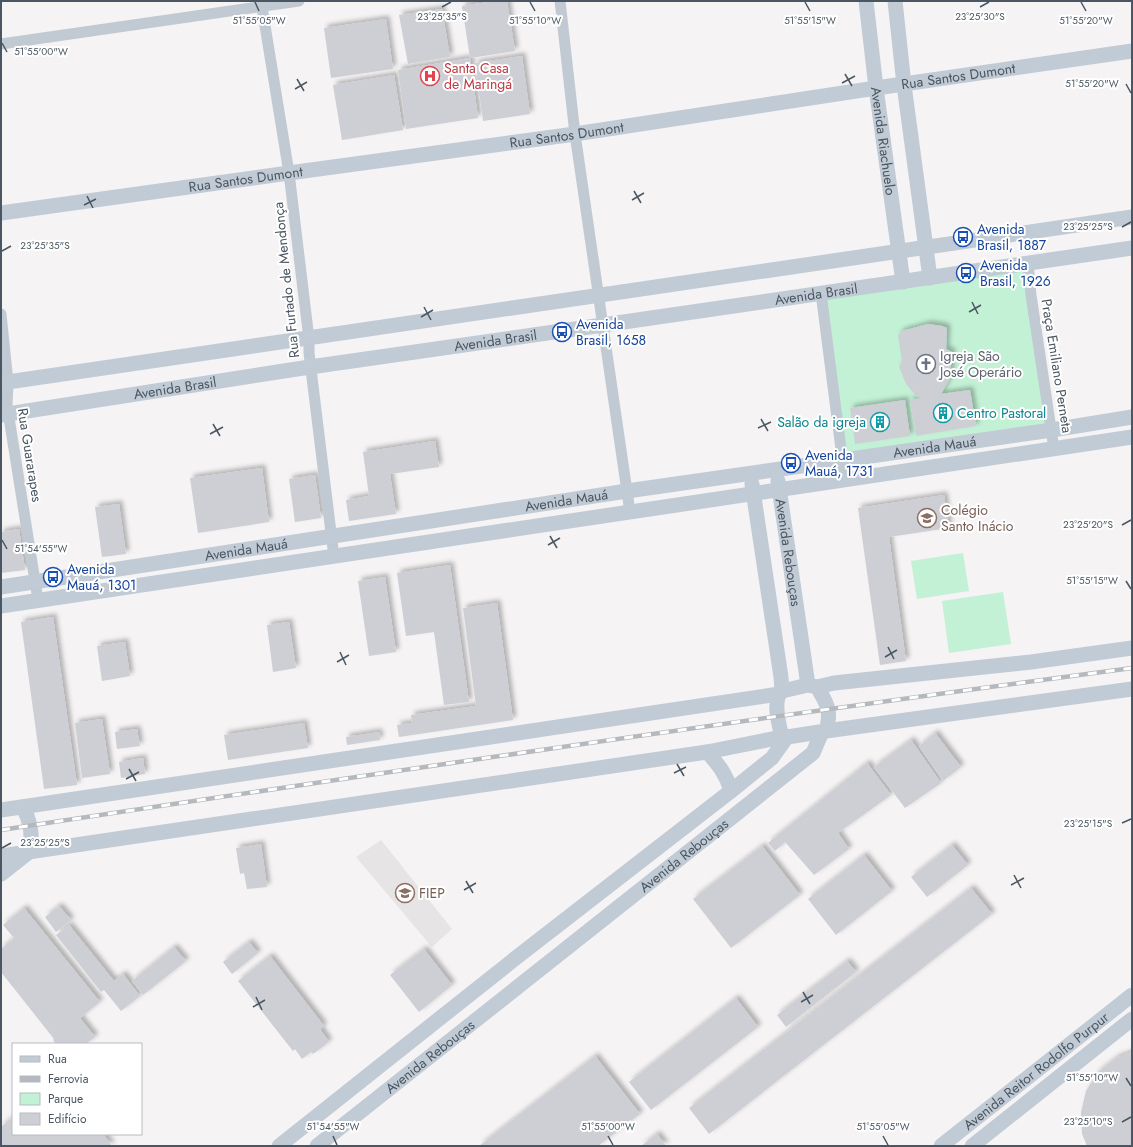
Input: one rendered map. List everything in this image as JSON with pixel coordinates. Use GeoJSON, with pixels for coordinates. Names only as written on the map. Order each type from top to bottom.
{"type":"FeatureCollection","features":[{"type":"Feature","properties":{"kind":"main road","name":"Avenida Riachuelo"},"geometry":{"type":"LineString","coordinates":[[866,1],[902,282]]}},
{"type":"Feature","properties":{"kind":"main road","name":"Avenida Riachuelo"},"geometry":{"type":"LineString","coordinates":[[894,1],[930,278]]}},
{"type":"Feature","properties":{"kind":"main road","name":"Rua Santos Dumont"},"geometry":{"type":"LineString","coordinates":[[1,213],[575,134],[1132,51]]}},
{"type":"Feature","properties":{"kind":"main road","name":"Avenida Brasil"},"geometry":{"type":"LineString","coordinates":[[5,383],[599,296],[898,250],[1132,217]]}},
{"type":"Feature","properties":{"kind":"main road","name":"Avenida Brasil"},"geometry":{"type":"LineString","coordinates":[[4,414],[310,367],[1132,248]]}},
{"type":"Feature","properties":{"kind":"main road","name":"Avenida Mauá"},"geometry":{"type":"LineString","coordinates":[[1,587],[627,491],[1052,430],[1132,417]]}},
{"type":"Feature","properties":{"kind":"main road","name":"Avenida Mauá"},"geometry":{"type":"LineString","coordinates":[[1,606],[1132,437]]}},
{"type":"Feature","properties":{"kind":"main road","name":"Avenida Rebouças"},"geometry":{"type":"LineString","coordinates":[[317,1146],[813,753],[825,729],[829,715],[827,703],[815,689],[793,588],[776,470]]}},
{"type":"Feature","properties":{"kind":"main road","name":"Avenida Rebouças"},"geometry":{"type":"LineString","coordinates":[[279,1146],[512,961],[772,758],[783,734],[778,718],[781,677],[750,473]]}},
{"type":"Feature","properties":{"kind":"main road"},"geometry":{"type":"LineString","coordinates":[[768,592],[793,588]]}},
{"type":"Feature","properties":{"kind":"main road"},"geometry":{"type":"LineString","coordinates":[[1,810],[25,811],[779,696],[842,682],[1031,662],[1132,648]]}},
{"type":"Feature","properties":{"kind":"main road"},"geometry":{"type":"LineString","coordinates":[[1,856],[31,846],[707,752],[783,734],[1132,689]]}},
{"type":"Feature","properties":{"kind":"main road"},"geometry":{"type":"LineString","coordinates":[[707,752],[721,767],[727,778],[731,791]]}},
{"type":"Feature","properties":{"kind":"main road"},"geometry":{"type":"LineString","coordinates":[[1,874],[31,846],[31,826],[25,811]]}},
{"type":"Feature","properties":{"kind":"main road"},"geometry":{"type":"LineString","coordinates":[[512,961],[526,980]]}},
{"type":"Feature","properties":{"kind":"main road","name":"Avenida Reitor Rodolfo Purpur"},"geometry":{"type":"LineString","coordinates":[[941,1146],[1132,996]]}},
{"type":"Feature","properties":{"kind":"main road"},"geometry":{"type":"LineString","coordinates":[[1105,1017],[1117,1032]]}},
{"type":"Feature","properties":{"kind":"main road","name":"Avenida Reitor Rodolfo Purpur"},"geometry":{"type":"LineString","coordinates":[[972,1146],[1132,1020]]}},
{"type":"Feature","properties":{"kind":"main road"},"geometry":{"type":"LineString","coordinates":[[323,1111],[338,1130]]}},
{"type":"Feature","properties":{"kind":"street"},"geometry":{"type":"LineString","coordinates":[[1,44],[261,4],[299,1]]}},
{"type":"Feature","properties":{"kind":"street"},"geometry":{"type":"LineString","coordinates":[[560,1],[575,134],[630,512]]}},
{"type":"Feature","properties":{"kind":"street","name":"Rua Furtado de Mendonça"},"geometry":{"type":"LineString","coordinates":[[261,4],[289,173],[309,339],[308,353],[334,557]]}},
{"type":"Feature","properties":{"kind":"street","name":"Praça Emiliano Perneta"},"geometry":{"type":"LineString","coordinates":[[1028,263],[1032,302],[1054,449]]}},
{"type":"Feature","properties":{"kind":"street"},"geometry":{"type":"LineString","coordinates":[[821,293],[845,480]]}},
{"type":"Feature","properties":{"kind":"street","name":"Rua Guararapes"},"geometry":{"type":"LineString","coordinates":[[1,314],[6,400],[4,414],[38,600]]}},
{"type":"Feature","properties":{"kind":"shaded area","name":"FIEP"},"geometry":{"type":"Polygon","coordinates":[[[381,840],[452,929],[432,947],[356,857],[381,840]]]}},
{"type":"Feature","properties":{"kind":"green space"},"geometry":{"type":"Polygon","coordinates":[[[1028,263],[1052,430],[842,460],[821,293],[1028,263]]]}},
{"type":"Feature","properties":{"kind":"green space"},"geometry":{"type":"Polygon","coordinates":[[[963,553],[969,591],[917,599],[911,561],[963,553]]]}},
{"type":"Feature","properties":{"kind":"green space"},"geometry":{"type":"Polygon","coordinates":[[[1003,592],[1011,644],[949,653],[942,601],[1003,592]]]}},
{"type":"Feature","properties":{"kind":"building"},"geometry":{"type":"Polygon","coordinates":[[[495,1],[507,1],[515,51],[470,58],[462,6],[495,1]]]}},
{"type":"Feature","properties":{"kind":"building"},"geometry":{"type":"Polygon","coordinates":[[[442,9],[450,57],[408,64],[399,15],[442,9]]]}},
{"type":"Feature","properties":{"kind":"building"},"geometry":{"type":"Polygon","coordinates":[[[386,19],[393,69],[331,78],[324,28],[386,19]]]}},
{"type":"Feature","properties":{"kind":"building"},"geometry":{"type":"Polygon","coordinates":[[[522,56],[530,114],[483,121],[475,63],[522,56]]]}},
{"type":"Feature","properties":{"kind":"building","name":"Santa Casa de Maringá"},"geometry":{"type":"Polygon","coordinates":[[[470,58],[478,118],[406,129],[398,70],[470,58]]]}},
{"type":"Feature","properties":{"kind":"building"},"geometry":{"type":"Polygon","coordinates":[[[394,75],[403,130],[342,140],[333,85],[394,75]]]}},
{"type":"Feature","properties":{"kind":"building"},"geometry":{"type":"Polygon","coordinates":[[[928,324],[947,328],[946,349],[952,352],[950,378],[941,394],[970,390],[976,426],[916,436],[910,400],[921,398],[916,396],[906,384],[899,367],[902,361],[898,335],[902,331],[928,324]]]}},
{"type":"Feature","properties":{"kind":"building","name":"Salão da igreja"},"geometry":{"type":"Polygon","coordinates":[[[905,400],[910,436],[855,444],[850,408],[905,400]]]}},
{"type":"Feature","properties":{"kind":"building"},"geometry":{"type":"Polygon","coordinates":[[[435,441],[439,467],[390,474],[396,514],[349,521],[346,500],[369,496],[363,452],[435,441]]]}},
{"type":"Feature","properties":{"kind":"building"},"geometry":{"type":"Polygon","coordinates":[[[262,468],[269,522],[198,533],[190,478],[262,468]]]}},
{"type":"Feature","properties":{"kind":"building"},"geometry":{"type":"Polygon","coordinates":[[[315,475],[321,518],[295,522],[289,479],[315,475]]]}},
{"type":"Feature","properties":{"kind":"building","name":"Colégio Santo Inácio"},"geometry":{"type":"Polygon","coordinates":[[[944,495],[949,528],[889,537],[906,661],[880,665],[858,508],[944,495]]]}},
{"type":"Feature","properties":{"kind":"building"},"geometry":{"type":"Polygon","coordinates":[[[119,504],[126,554],[102,557],[95,507],[119,504]]]}},
{"type":"Feature","properties":{"kind":"building"},"geometry":{"type":"Polygon","coordinates":[[[19,529],[25,570],[1,573],[1,532],[19,529]]]}},
{"type":"Feature","properties":{"kind":"building"},"geometry":{"type":"Polygon","coordinates":[[[450,565],[469,702],[444,705],[434,632],[406,636],[397,573],[450,565]]]}},
{"type":"Feature","properties":{"kind":"building"},"geometry":{"type":"Polygon","coordinates":[[[385,577],[396,652],[369,656],[358,581],[385,577]]]}},
{"type":"Feature","properties":{"kind":"building"},"geometry":{"type":"Polygon","coordinates":[[[497,603],[513,720],[399,737],[397,725],[412,723],[411,715],[476,706],[463,608],[497,603]]]}},
{"type":"Feature","properties":{"kind":"building"},"geometry":{"type":"Polygon","coordinates":[[[53,617],[77,785],[44,789],[21,622],[53,617]]]}},
{"type":"Feature","properties":{"kind":"building"},"geometry":{"type":"Polygon","coordinates":[[[289,622],[296,668],[273,672],[267,625],[289,622]]]}},
{"type":"Feature","properties":{"kind":"building"},"geometry":{"type":"Polygon","coordinates":[[[125,642],[130,676],[102,681],[97,646],[125,642]]]}},
{"type":"Feature","properties":{"kind":"building"},"geometry":{"type":"Polygon","coordinates":[[[102,719],[110,774],[82,778],[75,723],[102,719]]]}},
{"type":"Feature","properties":{"kind":"building"},"geometry":{"type":"Polygon","coordinates":[[[304,723],[308,748],[228,760],[224,735],[304,723]]]}},
{"type":"Feature","properties":{"kind":"building"},"geometry":{"type":"Polygon","coordinates":[[[137,729],[140,746],[117,749],[115,732],[137,729]]]}},
{"type":"Feature","properties":{"kind":"building"},"geometry":{"type":"Polygon","coordinates":[[[379,732],[380,740],[347,745],[346,737],[379,732]]]}},
{"type":"Feature","properties":{"kind":"building"},"geometry":{"type":"Polygon","coordinates":[[[935,733],[961,767],[943,781],[919,746],[935,733]]]}},
{"type":"Feature","properties":{"kind":"building"},"geometry":{"type":"Polygon","coordinates":[[[911,740],[941,783],[905,808],[874,767],[911,740]]]}},
{"type":"Feature","properties":{"kind":"building"},"geometry":{"type":"Polygon","coordinates":[[[143,758],[145,774],[121,778],[119,762],[143,758]]]}},
{"type":"Feature","properties":{"kind":"building"},"geometry":{"type":"Polygon","coordinates":[[[867,763],[891,795],[838,833],[849,849],[814,875],[785,842],[775,851],[768,843],[867,763]]]}},
{"type":"Feature","properties":{"kind":"building"},"geometry":{"type":"Polygon","coordinates":[[[261,844],[267,887],[247,889],[244,873],[240,874],[236,848],[261,844]]]}},
{"type":"Feature","properties":{"kind":"building"},"geometry":{"type":"Polygon","coordinates":[[[952,845],[968,865],[927,897],[911,877],[952,845]]]}},
{"type":"Feature","properties":{"kind":"building"},"geometry":{"type":"Polygon","coordinates":[[[762,846],[800,895],[731,948],[693,899],[762,846]]]}},
{"type":"Feature","properties":{"kind":"building"},"geometry":{"type":"Polygon","coordinates":[[[864,855],[892,891],[836,935],[808,899],[864,855]]]}},
{"type":"Feature","properties":{"kind":"building"},"geometry":{"type":"Polygon","coordinates":[[[971,888],[992,914],[709,1134],[689,1108],[971,888]]]}},
{"type":"Feature","properties":{"kind":"building"},"geometry":{"type":"Polygon","coordinates":[[[59,906],[71,920],[56,932],[45,917],[59,906]]]}},
{"type":"Feature","properties":{"kind":"building"},"geometry":{"type":"Polygon","coordinates":[[[24,908],[100,1002],[80,1018],[95,1037],[87,1043],[55,1043],[53,1040],[54,1039],[1,972],[1,949],[14,938],[3,925],[24,908]]]}},
{"type":"Feature","properties":{"kind":"building"},"geometry":{"type":"Polygon","coordinates":[[[69,925],[114,981],[123,974],[140,996],[121,1011],[104,990],[101,992],[56,935],[69,925]]]}},
{"type":"Feature","properties":{"kind":"building"},"geometry":{"type":"Polygon","coordinates":[[[249,942],[258,953],[232,974],[223,962],[249,942]]]}},
{"type":"Feature","properties":{"kind":"building"},"geometry":{"type":"Polygon","coordinates":[[[174,947],[186,961],[143,995],[132,981],[174,947]]]}},
{"type":"Feature","properties":{"kind":"building"},"geometry":{"type":"Polygon","coordinates":[[[424,949],[452,985],[419,1012],[390,975],[424,949]]]}},
{"type":"Feature","properties":{"kind":"building"},"geometry":{"type":"Polygon","coordinates":[[[270,956],[324,1026],[320,1029],[329,1042],[313,1054],[311,1052],[302,1059],[295,1049],[293,1051],[238,981],[270,956]]]}},
{"type":"Feature","properties":{"kind":"building"},"geometry":{"type":"Polygon","coordinates":[[[847,961],[856,972],[786,1027],[777,1015],[847,961]]]}},
{"type":"Feature","properties":{"kind":"building"},"geometry":{"type":"Polygon","coordinates":[[[736,998],[758,1027],[651,1110],[629,1082],[736,998]]]}},
{"type":"Feature","properties":{"kind":"building"},"geometry":{"type":"Polygon","coordinates":[[[1132,1052],[1132,1146],[1087,1146],[1082,1134],[1081,1112],[1086,1091],[1098,1072],[1116,1058],[1132,1052]]]}},
{"type":"Feature","properties":{"kind":"building"},"geometry":{"type":"Polygon","coordinates":[[[595,1056],[640,1114],[598,1146],[479,1146],[595,1056]]]}},
{"type":"Feature","properties":{"kind":"building"},"geometry":{"type":"Polygon","coordinates":[[[12,1118],[12,1135],[104,1135],[112,1146],[1,1146],[1,1127],[12,1118]]]}},
{"type":"Feature","properties":{"kind":"building"},"geometry":{"type":"Polygon","coordinates":[[[657,1134],[666,1146],[641,1146],[657,1134]]]}},
{"type":"Feature","properties":{"kind":"railway"},"geometry":{"type":"LineString","coordinates":[[1,830],[566,746],[1132,668]]}},
{"type":"Feature","properties":{"kind":"place","name":"Santa Casa de Maringá"},"geometry":{"type":"Point","coordinates":[430,76]}},
{"type":"Feature","properties":{"kind":"place","name":"Avenida Brasil, 1887"},"geometry":{"type":"Point","coordinates":[963,237]}},
{"type":"Feature","properties":{"kind":"place","name":"Avenida Brasil, 1926"},"geometry":{"type":"Point","coordinates":[966,273]}},
{"type":"Feature","properties":{"kind":"place","name":"Avenida Brasil, 1658"},"geometry":{"type":"Point","coordinates":[562,332]}},
{"type":"Feature","properties":{"kind":"place","name":"Igreja São José Operário"},"geometry":{"type":"Point","coordinates":[926,364]}},
{"type":"Feature","properties":{"kind":"place","name":"Centro Pastoral"},"geometry":{"type":"Point","coordinates":[943,413]}},
{"type":"Feature","properties":{"kind":"place","name":"Salão da igreja"},"geometry":{"type":"Point","coordinates":[880,422]}},
{"type":"Feature","properties":{"kind":"place","name":"Avenida Mauá, 1731"},"geometry":{"type":"Point","coordinates":[791,463]}},
{"type":"Feature","properties":{"kind":"place","name":"Colégio Santo Inácio"},"geometry":{"type":"Point","coordinates":[927,518]}},
{"type":"Feature","properties":{"kind":"place","name":"Avenida Mauá, 1301"},"geometry":{"type":"Point","coordinates":[53,577]}},
{"type":"Feature","properties":{"kind":"place","name":"FIEP"},"geometry":{"type":"Point","coordinates":[405,893]}}]}
